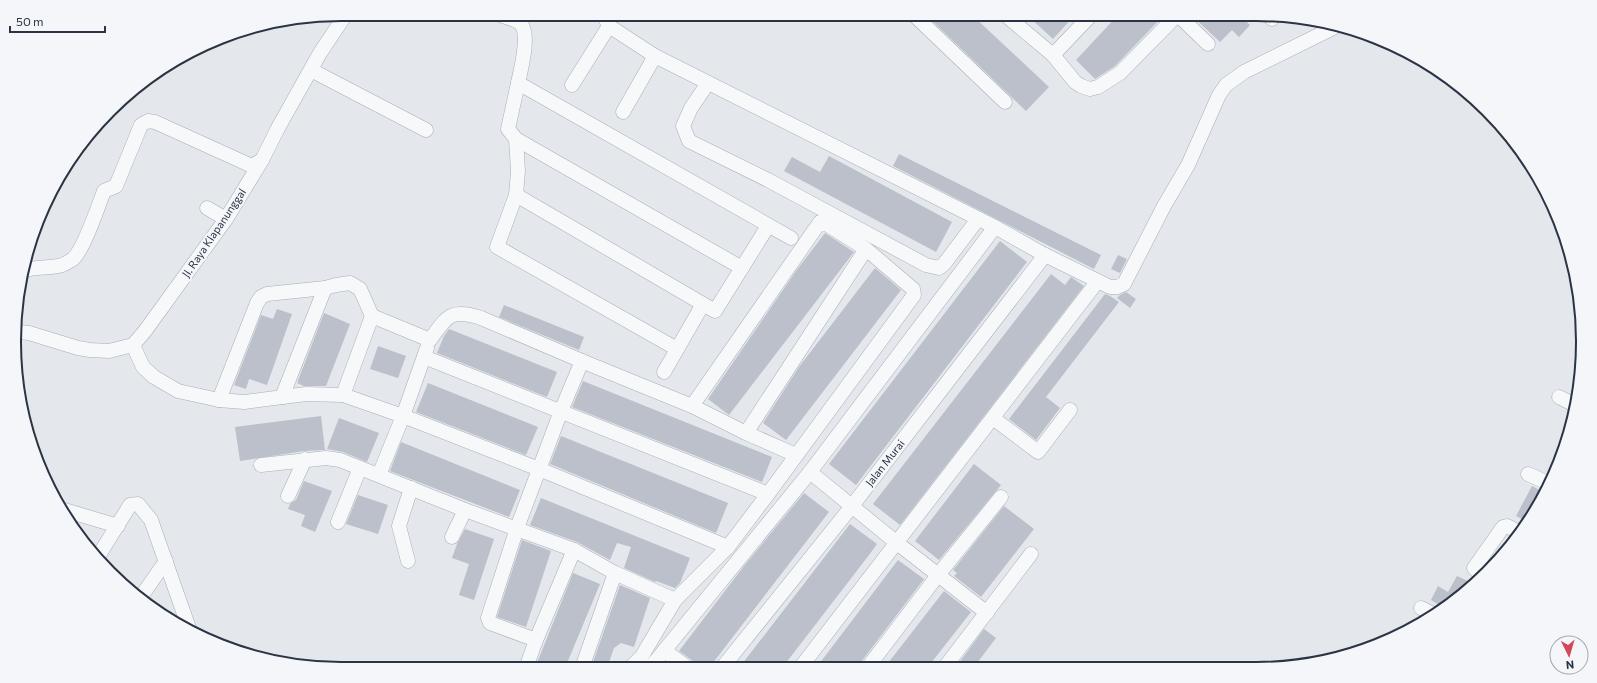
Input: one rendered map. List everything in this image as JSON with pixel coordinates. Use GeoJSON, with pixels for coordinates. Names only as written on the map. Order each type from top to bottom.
{"type":"FeatureCollection","features":[{"type":"Feature","properties":{"kind":"street","name":"Jl. Raya Klapanunggal"},"geometry":{"type":"LineString","coordinates":[[133,345],[150,325],[226,219],[262,160],[278,128],[324,46],[341,21]]}},
{"type":"Feature","properties":{"kind":"street"},"geometry":{"type":"LineString","coordinates":[[515,21],[520,23],[525,32],[522,62],[508,129],[516,139],[742,268]]}},
{"type":"Feature","properties":{"kind":"street"},"geometry":{"type":"LineString","coordinates":[[572,85],[605,21]]}},
{"type":"Feature","properties":{"kind":"street"},"geometry":{"type":"LineString","coordinates":[[607,21],[655,56],[978,219],[1110,288],[1117,288],[1124,284],[1164,206],[1188,165],[1219,95],[1226,85],[1244,72],[1329,30]]}},
{"type":"Feature","properties":{"kind":"street"},"geometry":{"type":"LineString","coordinates":[[924,21],[1005,102]]}},
{"type":"Feature","properties":{"kind":"street"},"geometry":{"type":"LineString","coordinates":[[1012,21],[1053,55],[1075,82],[1081,86],[1090,88],[1098,87],[1120,73],[1171,21]]}},
{"type":"Feature","properties":{"kind":"street"},"geometry":{"type":"LineString","coordinates":[[1053,55],[1085,21]]}},
{"type":"Feature","properties":{"kind":"street"},"geometry":{"type":"LineString","coordinates":[[1185,21],[1208,44]]}},
{"type":"Feature","properties":{"kind":"street"},"geometry":{"type":"LineString","coordinates":[[623,112],[655,56]]}},
{"type":"Feature","properties":{"kind":"street"},"geometry":{"type":"LineString","coordinates":[[311,70],[426,130]]}},
{"type":"Feature","properties":{"kind":"street"},"geometry":{"type":"LineString","coordinates":[[708,82],[691,108],[683,126],[689,141],[768,180],[926,265],[938,268],[944,264],[978,219]]}},
{"type":"Feature","properties":{"kind":"street"},"geometry":{"type":"LineString","coordinates":[[518,83],[791,238]]}},
{"type":"Feature","properties":{"kind":"street"},"geometry":{"type":"LineString","coordinates":[[29,269],[35,267],[52,267],[64,264],[73,259],[81,248],[104,191],[116,186],[141,125],[148,121],[155,122],[252,166],[262,160]]}},
{"type":"Feature","properties":{"kind":"street"},"geometry":{"type":"LineString","coordinates":[[516,139],[518,171],[516,195],[497,248],[677,349]]}},
{"type":"Feature","properties":{"kind":"street"},"geometry":{"type":"LineString","coordinates":[[516,195],[715,311],[768,226]]}},
{"type":"Feature","properties":{"kind":"street"},"geometry":{"type":"LineString","coordinates":[[207,208],[226,219]]}},
{"type":"Feature","properties":{"kind":"street"},"geometry":{"type":"LineString","coordinates":[[636,662],[642,656],[675,600],[728,547],[768,494],[914,295],[913,289],[866,249],[823,222],[820,222],[692,406]]}},
{"type":"Feature","properties":{"kind":"street"},"geometry":{"type":"LineString","coordinates":[[655,662],[810,472],[995,228]]}},
{"type":"Feature","properties":{"kind":"street"},"geometry":{"type":"LineString","coordinates":[[746,433],[866,249]]}},
{"type":"Feature","properties":{"kind":"street","name":"Jalan Murai"},"geometry":{"type":"LineString","coordinates":[[727,662],[852,506],[1045,255]]}},
{"type":"Feature","properties":{"kind":"street"},"geometry":{"type":"LineString","coordinates":[[805,662],[1098,282]]}},
{"type":"Feature","properties":{"kind":"street"},"geometry":{"type":"LineString","coordinates":[[219,400],[257,303],[261,297],[267,294],[325,288],[350,283],[360,288],[372,316],[342,395]]}},
{"type":"Feature","properties":{"kind":"street"},"geometry":{"type":"LineString","coordinates":[[282,397],[325,288]]}},
{"type":"Feature","properties":{"kind":"street"},"geometry":{"type":"LineString","coordinates":[[664,372],[703,304]]}},
{"type":"Feature","properties":{"kind":"street"},"geometry":{"type":"LineString","coordinates":[[379,475],[403,416],[430,340],[442,322],[451,315],[465,313],[481,318],[692,406],[746,433],[796,455]]}},
{"type":"Feature","properties":{"kind":"street"},"geometry":{"type":"LineString","coordinates":[[372,316],[430,340]]}},
{"type":"Feature","properties":{"kind":"street"},"geometry":{"type":"LineString","coordinates":[[21,332],[29,333],[90,350],[109,351],[133,345],[143,367],[154,377],[178,390],[219,400],[244,402],[306,394],[342,395],[403,416],[539,469],[728,547]]}},
{"type":"Feature","properties":{"kind":"street"},"geometry":{"type":"LineString","coordinates":[[424,357],[768,494]]}},
{"type":"Feature","properties":{"kind":"street"},"geometry":{"type":"LineString","coordinates":[[536,640],[490,623],[488,618],[516,528],[582,361]]}},
{"type":"Feature","properties":{"kind":"street"},"geometry":{"type":"LineString","coordinates":[[1559,397],[1570,403]]}},
{"type":"Feature","properties":{"kind":"street"},"geometry":{"type":"LineString","coordinates":[[993,418],[1038,452],[1070,410]]}},
{"type":"Feature","properties":{"kind":"street"},"geometry":{"type":"LineString","coordinates":[[261,465],[305,459],[326,458],[340,460],[465,510],[574,550],[615,573],[675,600]]}},
{"type":"Feature","properties":{"kind":"street"},"geometry":{"type":"LineString","coordinates":[[288,496],[305,459]]}},
{"type":"Feature","properties":{"kind":"street"},"geometry":{"type":"LineString","coordinates":[[338,522],[360,468]]}},
{"type":"Feature","properties":{"kind":"street"},"geometry":{"type":"LineString","coordinates":[[810,472],[897,543],[987,613]]}},
{"type":"Feature","properties":{"kind":"street"},"geometry":{"type":"LineString","coordinates":[[1528,474],[1544,481]]}},
{"type":"Feature","properties":{"kind":"street"},"geometry":{"type":"LineString","coordinates":[[408,561],[399,526],[411,488]]}},
{"type":"Feature","properties":{"kind":"street"},"geometry":{"type":"LineString","coordinates":[[872,662],[938,575],[1001,497]]}},
{"type":"Feature","properties":{"kind":"street"},"geometry":{"type":"LineString","coordinates":[[101,553],[130,505],[138,504],[151,520],[187,622]]}},
{"type":"Feature","properties":{"kind":"street"},"geometry":{"type":"LineString","coordinates":[[452,537],[465,510]]}},
{"type":"Feature","properties":{"kind":"street"},"geometry":{"type":"LineString","coordinates":[[70,512],[118,526]]}},
{"type":"Feature","properties":{"kind":"street"},"geometry":{"type":"LineString","coordinates":[[1478,572],[1474,568],[1502,527],[1508,526],[1515,530]]}},
{"type":"Feature","properties":{"kind":"street"},"geometry":{"type":"LineString","coordinates":[[528,662],[574,550]]}},
{"type":"Feature","properties":{"kind":"street"},"geometry":{"type":"LineString","coordinates":[[949,662],[1031,554]]}},
{"type":"Feature","properties":{"kind":"street"},"geometry":{"type":"LineString","coordinates":[[143,594],[166,561]]}},
{"type":"Feature","properties":{"kind":"street"},"geometry":{"type":"LineString","coordinates":[[587,662],[615,573]]}},
{"type":"Feature","properties":{"kind":"street"},"geometry":{"type":"LineString","coordinates":[[665,651],[680,662]]}},
{"type":"Feature","properties":{"kind":"building"},"geometry":{"type":"Polygon","coordinates":[[[932,21],[978,21],[1049,87],[1026,111],[932,21]]]}},
{"type":"Feature","properties":{"kind":"building"},"geometry":{"type":"Polygon","coordinates":[[[1034,21],[1070,21],[1053,39],[1034,21]]]}},
{"type":"Feature","properties":{"kind":"building"},"geometry":{"type":"Polygon","coordinates":[[[1112,21],[1158,21],[1115,66],[1095,79],[1076,60],[1112,21]]]}},
{"type":"Feature","properties":{"kind":"building"},"geometry":{"type":"Polygon","coordinates":[[[1198,21],[1246,21],[1250,25],[1239,37],[1232,30],[1220,42],[1198,21]]]}},
{"type":"Feature","properties":{"kind":"building"},"geometry":{"type":"Polygon","coordinates":[[[899,154],[1101,255],[1094,269],[893,166],[899,154]]]}},
{"type":"Feature","properties":{"kind":"building"},"geometry":{"type":"Polygon","coordinates":[[[829,156],[952,222],[936,252],[784,171],[792,157],[820,172],[829,156]]]}},
{"type":"Feature","properties":{"kind":"building"},"geometry":{"type":"Polygon","coordinates":[[[825,233],[854,252],[729,415],[708,399],[796,271],[825,233]]]}},
{"type":"Feature","properties":{"kind":"building"},"geometry":{"type":"Polygon","coordinates":[[[1000,241],[1027,262],[856,485],[829,464],[1000,241]]]}},
{"type":"Feature","properties":{"kind":"building"},"geometry":{"type":"Polygon","coordinates":[[[1118,255],[1127,259],[1120,273],[1111,269],[1118,255]]]}},
{"type":"Feature","properties":{"kind":"building"},"geometry":{"type":"Polygon","coordinates":[[[875,268],[901,290],[786,440],[763,423],[799,367],[875,268]]]}},
{"type":"Feature","properties":{"kind":"building"},"geometry":{"type":"Polygon","coordinates":[[[1051,274],[1065,285],[1071,277],[1084,286],[900,525],[873,504],[1051,274]]]}},
{"type":"Feature","properties":{"kind":"building"},"geometry":{"type":"Polygon","coordinates":[[[1126,292],[1136,299],[1130,308],[1117,298],[1126,292]]]}},
{"type":"Feature","properties":{"kind":"building"},"geometry":{"type":"Polygon","coordinates":[[[1105,294],[1119,302],[1046,397],[1060,408],[1036,440],[1009,419],[1105,294]]]}},
{"type":"Feature","properties":{"kind":"building"},"geometry":{"type":"Polygon","coordinates":[[[504,305],[584,337],[579,350],[499,317],[504,305]]]}},
{"type":"Feature","properties":{"kind":"building"},"geometry":{"type":"Polygon","coordinates":[[[277,309],[292,314],[267,385],[249,379],[246,389],[234,385],[261,315],[273,319],[277,309]]]}},
{"type":"Feature","properties":{"kind":"building"},"geometry":{"type":"Polygon","coordinates":[[[324,313],[350,324],[326,386],[304,386],[297,383],[324,313]]]}},
{"type":"Feature","properties":{"kind":"building"},"geometry":{"type":"Polygon","coordinates":[[[449,329],[557,372],[547,397],[437,353],[444,336],[449,329]]]}},
{"type":"Feature","properties":{"kind":"building"},"geometry":{"type":"Polygon","coordinates":[[[378,346],[406,356],[398,378],[370,369],[378,346]]]}},
{"type":"Feature","properties":{"kind":"building"},"geometry":{"type":"Polygon","coordinates":[[[583,381],[772,457],[762,482],[572,407],[583,381]]]}},
{"type":"Feature","properties":{"kind":"building"},"geometry":{"type":"Polygon","coordinates":[[[428,383],[538,427],[526,455],[416,412],[428,383]]]}},
{"type":"Feature","properties":{"kind":"building"},"geometry":{"type":"Polygon","coordinates":[[[321,416],[325,450],[304,451],[240,461],[235,427],[321,416]]]}},
{"type":"Feature","properties":{"kind":"building"},"geometry":{"type":"Polygon","coordinates":[[[339,418],[379,433],[367,462],[343,452],[327,449],[339,418]]]}},
{"type":"Feature","properties":{"kind":"building"},"geometry":{"type":"Polygon","coordinates":[[[561,436],[728,503],[716,533],[550,464],[561,436]]]}},
{"type":"Feature","properties":{"kind":"building"},"geometry":{"type":"Polygon","coordinates":[[[401,442],[520,490],[509,517],[390,471],[401,442]]]}},
{"type":"Feature","properties":{"kind":"building"},"geometry":{"type":"Polygon","coordinates":[[[974,464],[1001,485],[939,560],[915,541],[974,464]]]}},
{"type":"Feature","properties":{"kind":"building"},"geometry":{"type":"Polygon","coordinates":[[[304,481],[332,491],[315,532],[301,526],[305,515],[288,509],[290,504],[296,500],[304,481]]]}},
{"type":"Feature","properties":{"kind":"building"},"geometry":{"type":"Polygon","coordinates":[[[1532,486],[1539,490],[1522,519],[1516,516],[1532,486]]]}},
{"type":"Feature","properties":{"kind":"building"},"geometry":{"type":"Polygon","coordinates":[[[804,493],[829,512],[714,662],[693,662],[679,651],[744,566],[804,493]]]}},
{"type":"Feature","properties":{"kind":"building"},"geometry":{"type":"Polygon","coordinates":[[[358,495],[388,505],[378,534],[346,524],[358,495]]]}},
{"type":"Feature","properties":{"kind":"building"},"geometry":{"type":"Polygon","coordinates":[[[541,498],[690,558],[680,583],[675,588],[656,581],[655,582],[624,568],[631,547],[617,543],[610,560],[577,542],[530,525],[541,498]]]}},
{"type":"Feature","properties":{"kind":"building"},"geometry":{"type":"Polygon","coordinates":[[[1004,506],[1034,529],[981,597],[954,576],[957,573],[953,570],[1004,506]]]}},
{"type":"Feature","properties":{"kind":"building"},"geometry":{"type":"Polygon","coordinates":[[[850,524],[877,544],[787,662],[744,662],[850,524]]]}},
{"type":"Feature","properties":{"kind":"building"},"geometry":{"type":"Polygon","coordinates":[[[465,529],[494,539],[474,600],[459,595],[469,564],[452,558],[465,529]]]}},
{"type":"Feature","properties":{"kind":"building"},"geometry":{"type":"Polygon","coordinates":[[[522,540],[551,551],[526,627],[497,617],[522,540]]]}},
{"type":"Feature","properties":{"kind":"building"},"geometry":{"type":"Polygon","coordinates":[[[898,560],[924,579],[861,662],[821,662],[898,560]]]}},
{"type":"Feature","properties":{"kind":"building"},"geometry":{"type":"Polygon","coordinates":[[[573,573],[600,584],[568,662],[537,662],[573,573]]]}},
{"type":"Feature","properties":{"kind":"building"},"geometry":{"type":"Polygon","coordinates":[[[1457,576],[1468,581],[1439,605],[1431,600],[1438,586],[1448,592],[1457,576]]]}},
{"type":"Feature","properties":{"kind":"building"},"geometry":{"type":"Polygon","coordinates":[[[620,585],[650,598],[634,647],[621,643],[614,648],[609,662],[593,662],[620,585]]]}},
{"type":"Feature","properties":{"kind":"building"},"geometry":{"type":"Polygon","coordinates":[[[944,591],[971,612],[932,662],[889,662],[944,591]]]}},
{"type":"Feature","properties":{"kind":"building"},"geometry":{"type":"Polygon","coordinates":[[[984,629],[996,638],[978,662],[960,662],[984,629]]]}}]}
